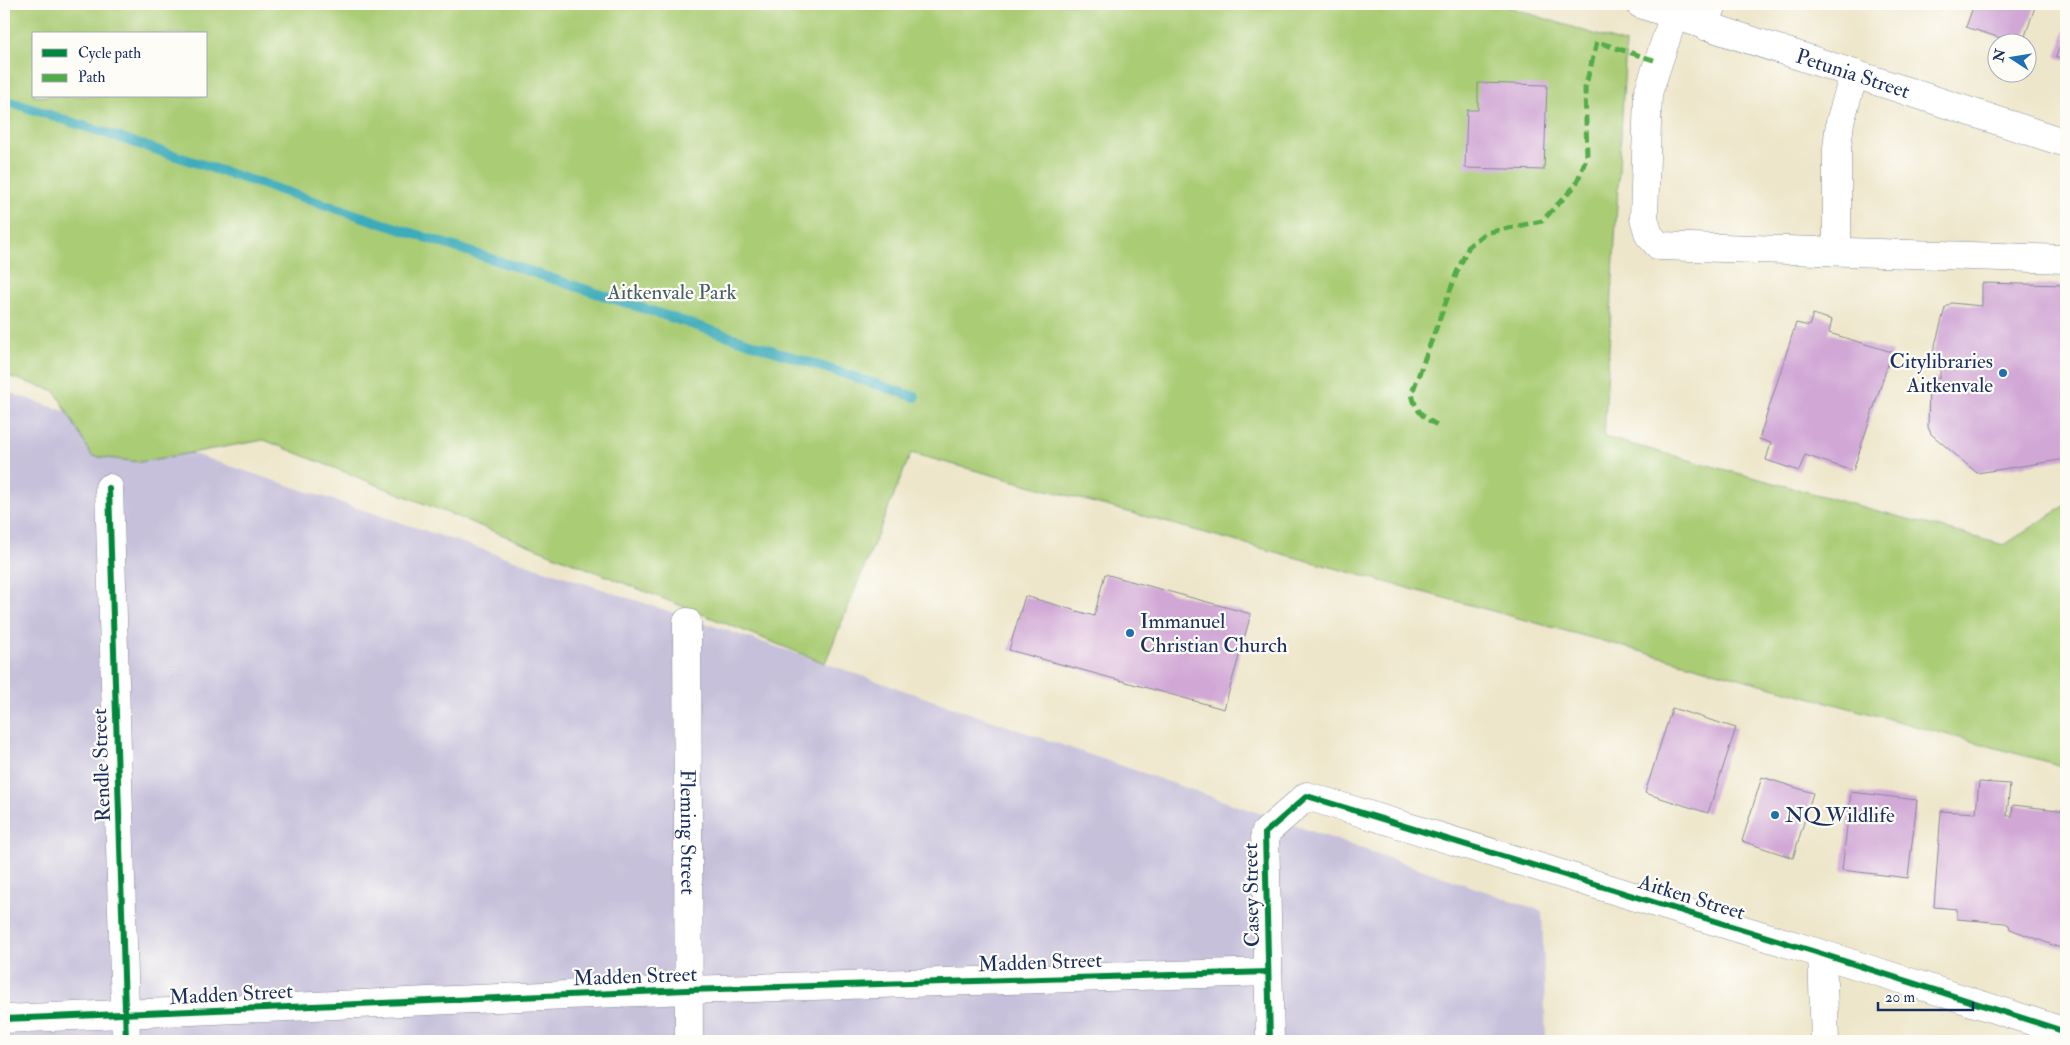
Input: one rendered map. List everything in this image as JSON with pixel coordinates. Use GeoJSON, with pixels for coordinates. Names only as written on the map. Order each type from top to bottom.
{"type":"FeatureCollection","features":[{"type":"Feature","properties":{"kind":"street","name":"Petunia Street"},"geometry":{"type":"LineString","coordinates":[[1640,4],[1674,15],[1709,15],[1854,74],[2066,143]]}},
{"type":"Feature","properties":{"kind":"street"},"geometry":{"type":"LineString","coordinates":[[1674,15],[1648,93],[1644,218],[1649,235],[1659,246],[2066,259]]}},
{"type":"Feature","properties":{"kind":"street"},"geometry":{"type":"LineString","coordinates":[[1837,252],[1837,148],[1840,122],[1854,74]]}},
{"type":"Feature","properties":{"kind":"street","name":"Rendle Street"},"geometry":{"type":"LineString","coordinates":[[109,488],[126,1028]]}},
{"type":"Feature","properties":{"kind":"street","name":"Fleming Street"},"geometry":{"type":"LineString","coordinates":[[687,622],[687,990],[689,1041]]}},
{"type":"Feature","properties":{"kind":"street","name":"Aitken Street"},"geometry":{"type":"LineString","coordinates":[[1307,796],[1822,954],[2066,1032]]}},
{"type":"Feature","properties":{"kind":"street","name":"Casey Street"},"geometry":{"type":"LineString","coordinates":[[1270,1041],[1265,833],[1307,796]]}},
{"type":"Feature","properties":{"kind":"street"},"geometry":{"type":"LineString","coordinates":[[1822,954],[1825,1041]]}},
{"type":"Feature","properties":{"kind":"street","name":"Madden Street"},"geometry":{"type":"LineString","coordinates":[[4,1019],[126,1028],[687,990],[1268,972]]}},
{"type":"Feature","properties":{"kind":"shaded area"},"geometry":{"type":"Polygon","coordinates":[[[4,391],[825,663],[1542,911],[1546,1041],[4,1041],[4,391]]]}},
{"type":"Feature","properties":{"kind":"green space","name":"Aitkenvale Park"},"geometry":{"type":"Polygon","coordinates":[[[4,4],[1499,4],[1626,44],[1604,437],[2004,545],[2066,505],[2066,767],[911,453],[825,663],[264,440],[140,462],[92,456],[55,391],[4,375],[4,4]]]}},
{"type":"Feature","properties":{"kind":"building"},"geometry":{"type":"Polygon","coordinates":[[[1926,4],[1944,4],[1942,9],[1926,4]]]}},
{"type":"Feature","properties":{"kind":"building"},"geometry":{"type":"Polygon","coordinates":[[[1974,4],[2036,4],[2026,32],[1988,32],[1988,34],[1966,27],[1974,4]]]}},
{"type":"Feature","properties":{"kind":"building"},"geometry":{"type":"Polygon","coordinates":[[[2066,27],[2066,61],[2056,57],[2066,27]]]}},
{"type":"Feature","properties":{"kind":"building"},"geometry":{"type":"Polygon","coordinates":[[[1478,83],[1547,85],[1544,170],[1465,168],[1467,110],[1478,110],[1478,83]]]}},
{"type":"Feature","properties":{"kind":"building","name":"Citylibraries Aitkenvale"},"geometry":{"type":"Polygon","coordinates":[[[2063,279],[2066,279],[2066,459],[1977,473],[1931,434],[1928,427],[1929,384],[1934,378],[1940,378],[1940,368],[1933,367],[1931,360],[1945,308],[1951,303],[1982,306],[1982,283],[2063,285],[2063,279]]]}},
{"type":"Feature","properties":{"kind":"building"},"geometry":{"type":"Polygon","coordinates":[[[1813,314],[1832,320],[1829,333],[1892,352],[1853,471],[1805,455],[1799,471],[1766,460],[1771,443],[1759,439],[1796,323],[1809,326],[1813,314]]]}},
{"type":"Feature","properties":{"kind":"building","name":"Immanuel Christian Church"},"geometry":{"type":"Polygon","coordinates":[[[1105,574],[1251,614],[1224,709],[1009,650],[1025,596],[1094,616],[1105,574]]]}},
{"type":"Feature","properties":{"kind":"building"},"geometry":{"type":"Polygon","coordinates":[[[1672,708],[1736,728],[1708,813],[1645,793],[1672,708]]]}},
{"type":"Feature","properties":{"kind":"building"},"geometry":{"type":"Polygon","coordinates":[[[1762,777],[1813,793],[1793,858],[1742,841],[1762,777]]]}},
{"type":"Feature","properties":{"kind":"building"},"geometry":{"type":"Polygon","coordinates":[[[1979,782],[2010,784],[2007,816],[2012,816],[2013,805],[2066,811],[2066,950],[2010,929],[2009,925],[2005,923],[1957,919],[1957,909],[1934,907],[1941,811],[1976,813],[1979,782]]]}},
{"type":"Feature","properties":{"kind":"building"},"geometry":{"type":"Polygon","coordinates":[[[1851,792],[1917,800],[1908,878],[1842,870],[1851,792]]]}},
{"type":"Feature","properties":{"kind":"waterway"},"geometry":{"type":"LineString","coordinates":[[4,100],[915,397]]}},
{"type":"Feature","properties":{"kind":"marked path"},"geometry":{"type":"LineString","coordinates":[[1437,425],[1420,412],[1415,404],[1412,393],[1457,272],[1469,246],[1485,233],[1542,221],[1576,185],[1587,156],[1585,88],[1597,42],[1657,61]]}},
{"type":"Feature","properties":{"kind":"cycle path"},"geometry":{"type":"LineString","coordinates":[[109,488],[126,1041]]}},
{"type":"Feature","properties":{"kind":"cycle path"},"geometry":{"type":"LineString","coordinates":[[1270,1041],[1265,833],[1307,796],[1822,954],[2066,1032]]}},
{"type":"Feature","properties":{"kind":"cycle path"},"geometry":{"type":"LineString","coordinates":[[4,1019],[687,990],[1268,972]]}},
{"type":"Feature","properties":{"kind":"place","name":"Citylibraries Aitkenvale"},"geometry":{"type":"Point","coordinates":[2003,373]}},
{"type":"Feature","properties":{"kind":"place","name":"Immanuel Christian Church"},"geometry":{"type":"Point","coordinates":[1130,633]}},
{"type":"Feature","properties":{"kind":"place","name":"NQ Wildlife"},"geometry":{"type":"Point","coordinates":[1775,815]}}]}
